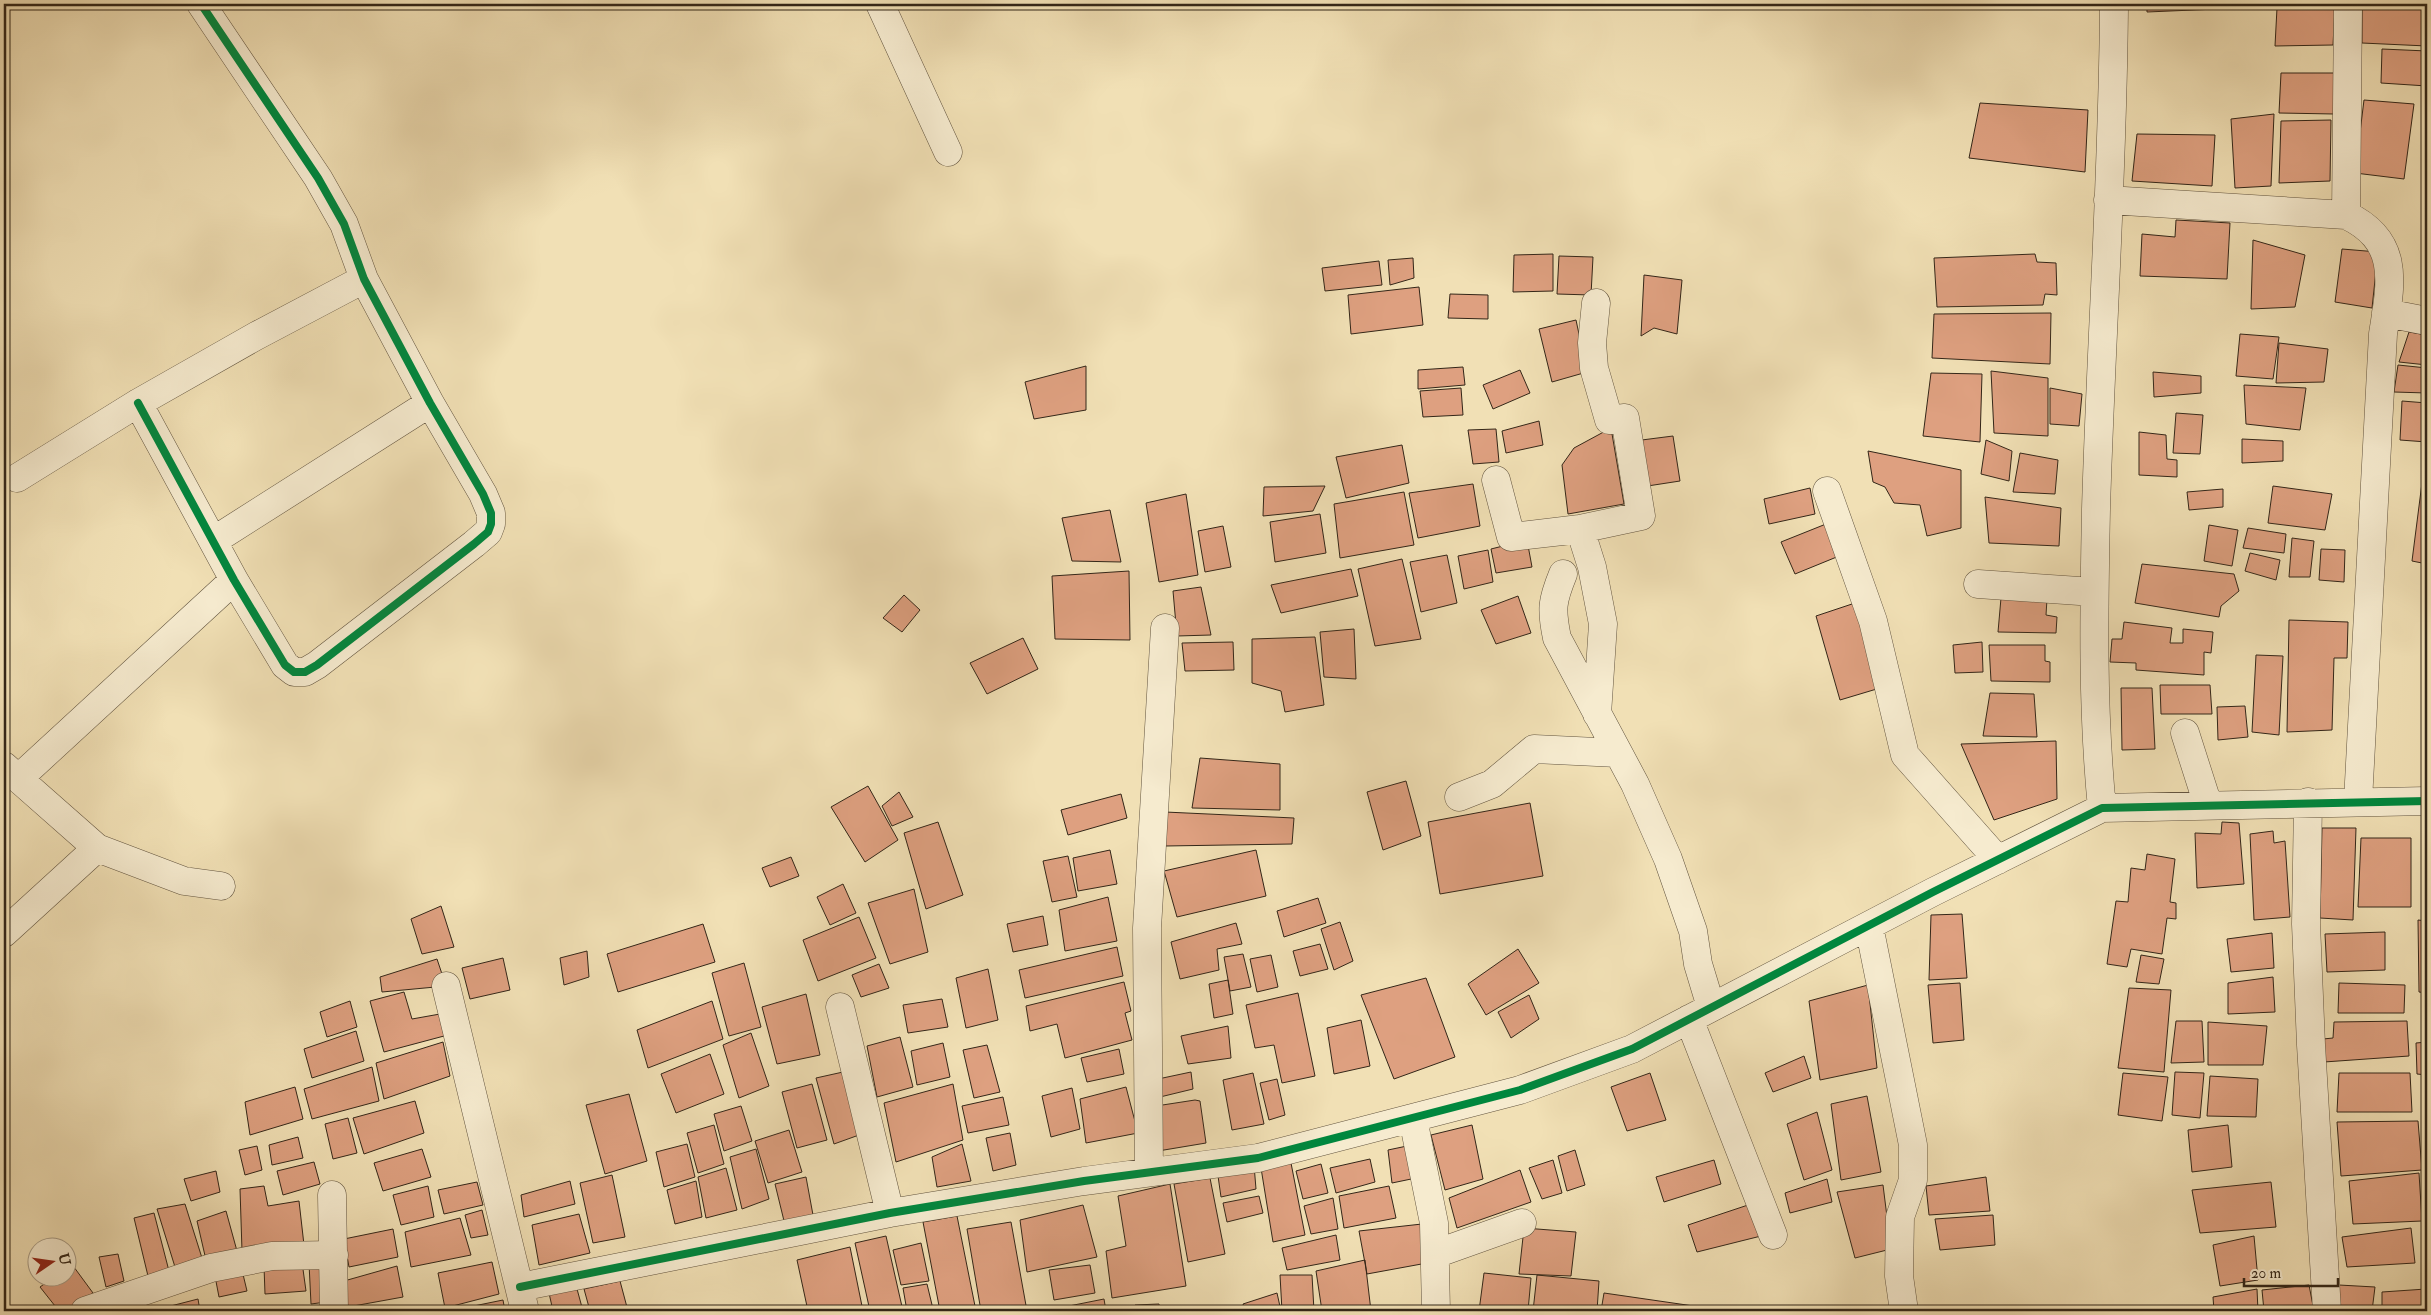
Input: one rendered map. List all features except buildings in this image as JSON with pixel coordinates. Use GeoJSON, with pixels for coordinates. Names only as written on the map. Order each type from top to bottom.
{"type":"FeatureCollection","features":[{"type":"Feature","properties":{"kind":"street"},"geometry":{"type":"LineString","coordinates":[[138,403],[234,580],[285,665],[294,672],[305,672],[488,532],[491,524],[491,513],[483,494],[430,403],[364,279],[344,224],[318,178],[201,4]]}},
{"type":"Feature","properties":{"kind":"street"},"geometry":{"type":"LineString","coordinates":[[880,4],[948,152]]}},
{"type":"Feature","properties":{"kind":"street"},"geometry":{"type":"LineString","coordinates":[[2102,808],[2095,729],[2094,592],[2114,4]]}},
{"type":"Feature","properties":{"kind":"street"},"geometry":{"type":"LineString","coordinates":[[2346,215],[2348,4]]}},
{"type":"Feature","properties":{"kind":"street"},"geometry":{"type":"LineString","coordinates":[[2108,200],[2346,215],[2365,226],[2375,235],[2385,249],[2390,267],[2383,344],[2358,801]]}},
{"type":"Feature","properties":{"kind":"street"},"geometry":{"type":"LineString","coordinates":[[17,478],[138,403],[256,336],[364,279]]}},
{"type":"Feature","properties":{"kind":"street"},"geometry":{"type":"LineString","coordinates":[[1496,480],[1511,537],[1580,529],[1641,516],[1626,418],[1609,420],[1594,368],[1592,343],[1596,303]]}},
{"type":"Feature","properties":{"kind":"street"},"geometry":{"type":"LineString","coordinates":[[2386,313],[2427,321]]}},
{"type":"Feature","properties":{"kind":"street"},"geometry":{"type":"LineString","coordinates":[[214,541],[430,403]]}},
{"type":"Feature","properties":{"kind":"street"},"geometry":{"type":"LineString","coordinates":[[1827,491],[1873,621],[1905,755],[1998,860]]}},
{"type":"Feature","properties":{"kind":"street"},"geometry":{"type":"LineString","coordinates":[[1580,529],[1592,567],[1603,624],[1597,714]]}},
{"type":"Feature","properties":{"kind":"street"},"geometry":{"type":"LineString","coordinates":[[1563,574],[1553,598],[1553,618],[1557,638],[1635,784],[1668,859],[1693,931],[1698,964],[1700,1013],[1772,1235]]}},
{"type":"Feature","properties":{"kind":"street"},"geometry":{"type":"LineString","coordinates":[[221,886],[184,880],[97,848],[11,772],[234,580]]}},
{"type":"Feature","properties":{"kind":"street"},"geometry":{"type":"LineString","coordinates":[[1978,584],[2094,592]]}},
{"type":"Feature","properties":{"kind":"street"},"geometry":{"type":"LineString","coordinates":[[1149,1172],[1147,928],[1160,704],[1165,662],[1165,628]]}},
{"type":"Feature","properties":{"kind":"street"},"geometry":{"type":"LineString","coordinates":[[2184,733],[2208,805]]}},
{"type":"Feature","properties":{"kind":"street"},"geometry":{"type":"LineString","coordinates":[[1459,797],[1492,784],[1534,748],[1618,753]]}},
{"type":"Feature","properties":{"kind":"street"},"geometry":{"type":"LineString","coordinates":[[446,986],[523,1299],[890,1213],[1149,1172],[1258,1158],[1520,1090],[1577,1071],[1632,1049],[2102,808],[2427,800]]}},
{"type":"Feature","properties":{"kind":"street"},"geometry":{"type":"LineString","coordinates":[[2308,802],[2306,924],[2310,1036],[2327,1311]]}},
{"type":"Feature","properties":{"kind":"street"},"geometry":{"type":"LineString","coordinates":[[4,933],[97,848]]}},
{"type":"Feature","properties":{"kind":"street"},"geometry":{"type":"LineString","coordinates":[[1869,926],[1913,1145],[1913,1180],[1900,1217],[1899,1276],[1904,1311]]}},
{"type":"Feature","properties":{"kind":"street"},"geometry":{"type":"LineString","coordinates":[[840,1007],[890,1213]]}},
{"type":"Feature","properties":{"kind":"street"},"geometry":{"type":"LineString","coordinates":[[1413,1119],[1434,1223],[1436,1311]]}},
{"type":"Feature","properties":{"kind":"street"},"geometry":{"type":"LineString","coordinates":[[332,1196],[334,1311]]}},
{"type":"Feature","properties":{"kind":"street"},"geometry":{"type":"LineString","coordinates":[[1435,1254],[1522,1223]]}},
{"type":"Feature","properties":{"kind":"street"},"geometry":{"type":"LineString","coordinates":[[85,1311],[211,1268],[272,1256],[334,1255]]}},
{"type":"Feature","properties":{"kind":"cycle path"},"geometry":{"type":"LineString","coordinates":[[138,403],[234,580],[285,665],[294,672],[305,672],[317,665],[474,544],[488,532],[491,524],[491,513],[483,494],[430,403],[364,279],[344,224],[318,178],[201,4]]}},
{"type":"Feature","properties":{"kind":"cycle path"},"geometry":{"type":"LineString","coordinates":[[520,1287],[890,1213],[1084,1181],[1258,1158],[1520,1090],[1632,1049],[1933,892],[2102,808],[2427,801]]}}]}
